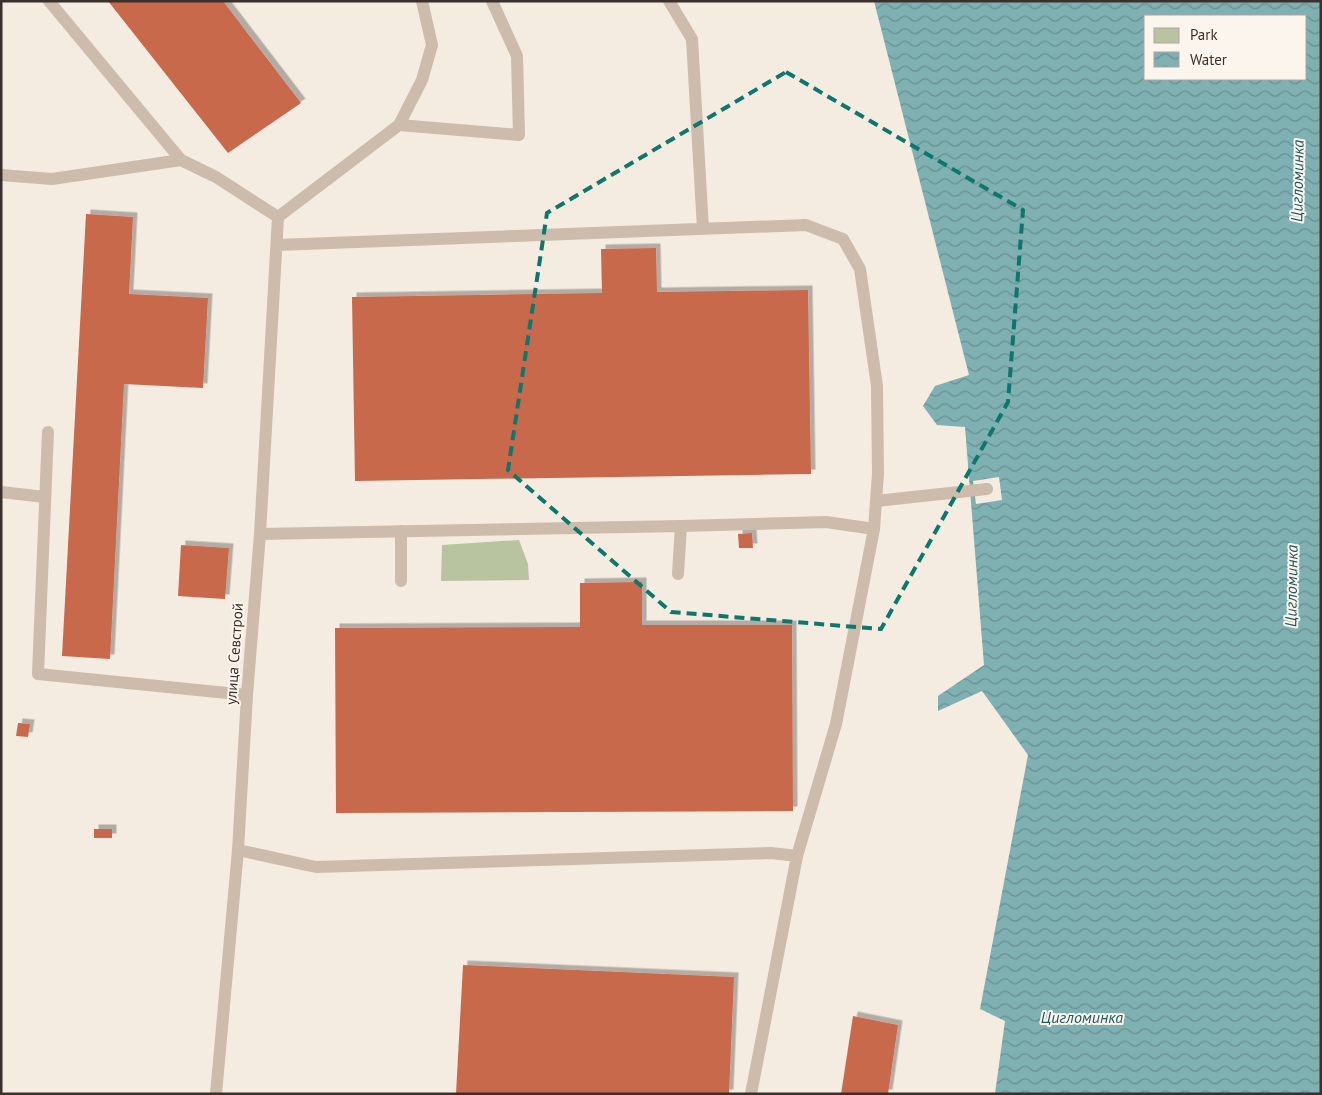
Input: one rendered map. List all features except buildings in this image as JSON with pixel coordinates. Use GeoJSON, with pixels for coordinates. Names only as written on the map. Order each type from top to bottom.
{"type":"FeatureCollection","features":[{"type":"Feature","properties":{"kind":"lane"},"geometry":{"type":"LineString","coordinates":[[49,1],[181,160],[216,177],[278,217],[399,125],[422,80],[432,45],[422,1]]}},
{"type":"Feature","properties":{"kind":"lane"},"geometry":{"type":"LineString","coordinates":[[399,125],[519,135],[517,56],[492,1]]}},
{"type":"Feature","properties":{"kind":"lane"},"geometry":{"type":"LineString","coordinates":[[669,1],[692,39],[703,229]]}},
{"type":"Feature","properties":{"kind":"lane"},"geometry":{"type":"LineString","coordinates":[[1,175],[52,179],[181,160]]}},
{"type":"Feature","properties":{"kind":"lane","name":"улица Севстрой"},"geometry":{"type":"LineString","coordinates":[[216,1094],[238,850],[246,695],[260,534],[278,217]]}},
{"type":"Feature","properties":{"kind":"lane"},"geometry":{"type":"LineString","coordinates":[[277,245],[806,225],[843,239],[860,269],[876,386],[878,474],[874,529],[836,724],[797,856],[751,1094]]}},
{"type":"Feature","properties":{"kind":"lane"},"geometry":{"type":"LineString","coordinates":[[48,432],[38,674],[246,695]]}},
{"type":"Feature","properties":{"kind":"lane"},"geometry":{"type":"LineString","coordinates":[[876,501],[986,489]]}},
{"type":"Feature","properties":{"kind":"lane"},"geometry":{"type":"LineString","coordinates":[[1,492],[45,497]]}},
{"type":"Feature","properties":{"kind":"lane"},"geometry":{"type":"LineString","coordinates":[[260,534],[826,522],[874,529]]}},
{"type":"Feature","properties":{"kind":"lane"},"geometry":{"type":"LineString","coordinates":[[678,574],[681,526]]}},
{"type":"Feature","properties":{"kind":"lane"},"geometry":{"type":"LineString","coordinates":[[401,531],[401,581]]}},
{"type":"Feature","properties":{"kind":"lane"},"geometry":{"type":"LineString","coordinates":[[238,850],[316,867],[771,853],[797,856]]}},
{"type":"Feature","properties":{"kind":"highlighted area"},"geometry":{"type":"Polygon","coordinates":[[[786,72],[1023,210],[1008,402],[881,629],[671,612],[508,470],[547,213],[786,72]]]}},
{"type":"Feature","properties":{"kind":"green space"},"geometry":{"type":"Polygon","coordinates":[[[519,540],[528,564],[529,580],[441,581],[442,545],[519,540]]]}},
{"type":"Feature","properties":{"kind":"water","name":"Цигломинка"},"geometry":{"type":"Polygon","coordinates":[[[874,1],[1321,1],[1321,1094],[995,1094],[1005,1021],[980,1009],[1028,755],[982,691],[938,711],[938,696],[984,665],[965,427],[937,425],[923,406],[935,386],[969,375],[874,1]]]}},
{"type":"Feature","properties":{"kind":"pier"},"geometry":{"type":"Polygon","coordinates":[[[999,477],[1002,500],[976,504],[973,481],[999,477]]]}}]}
